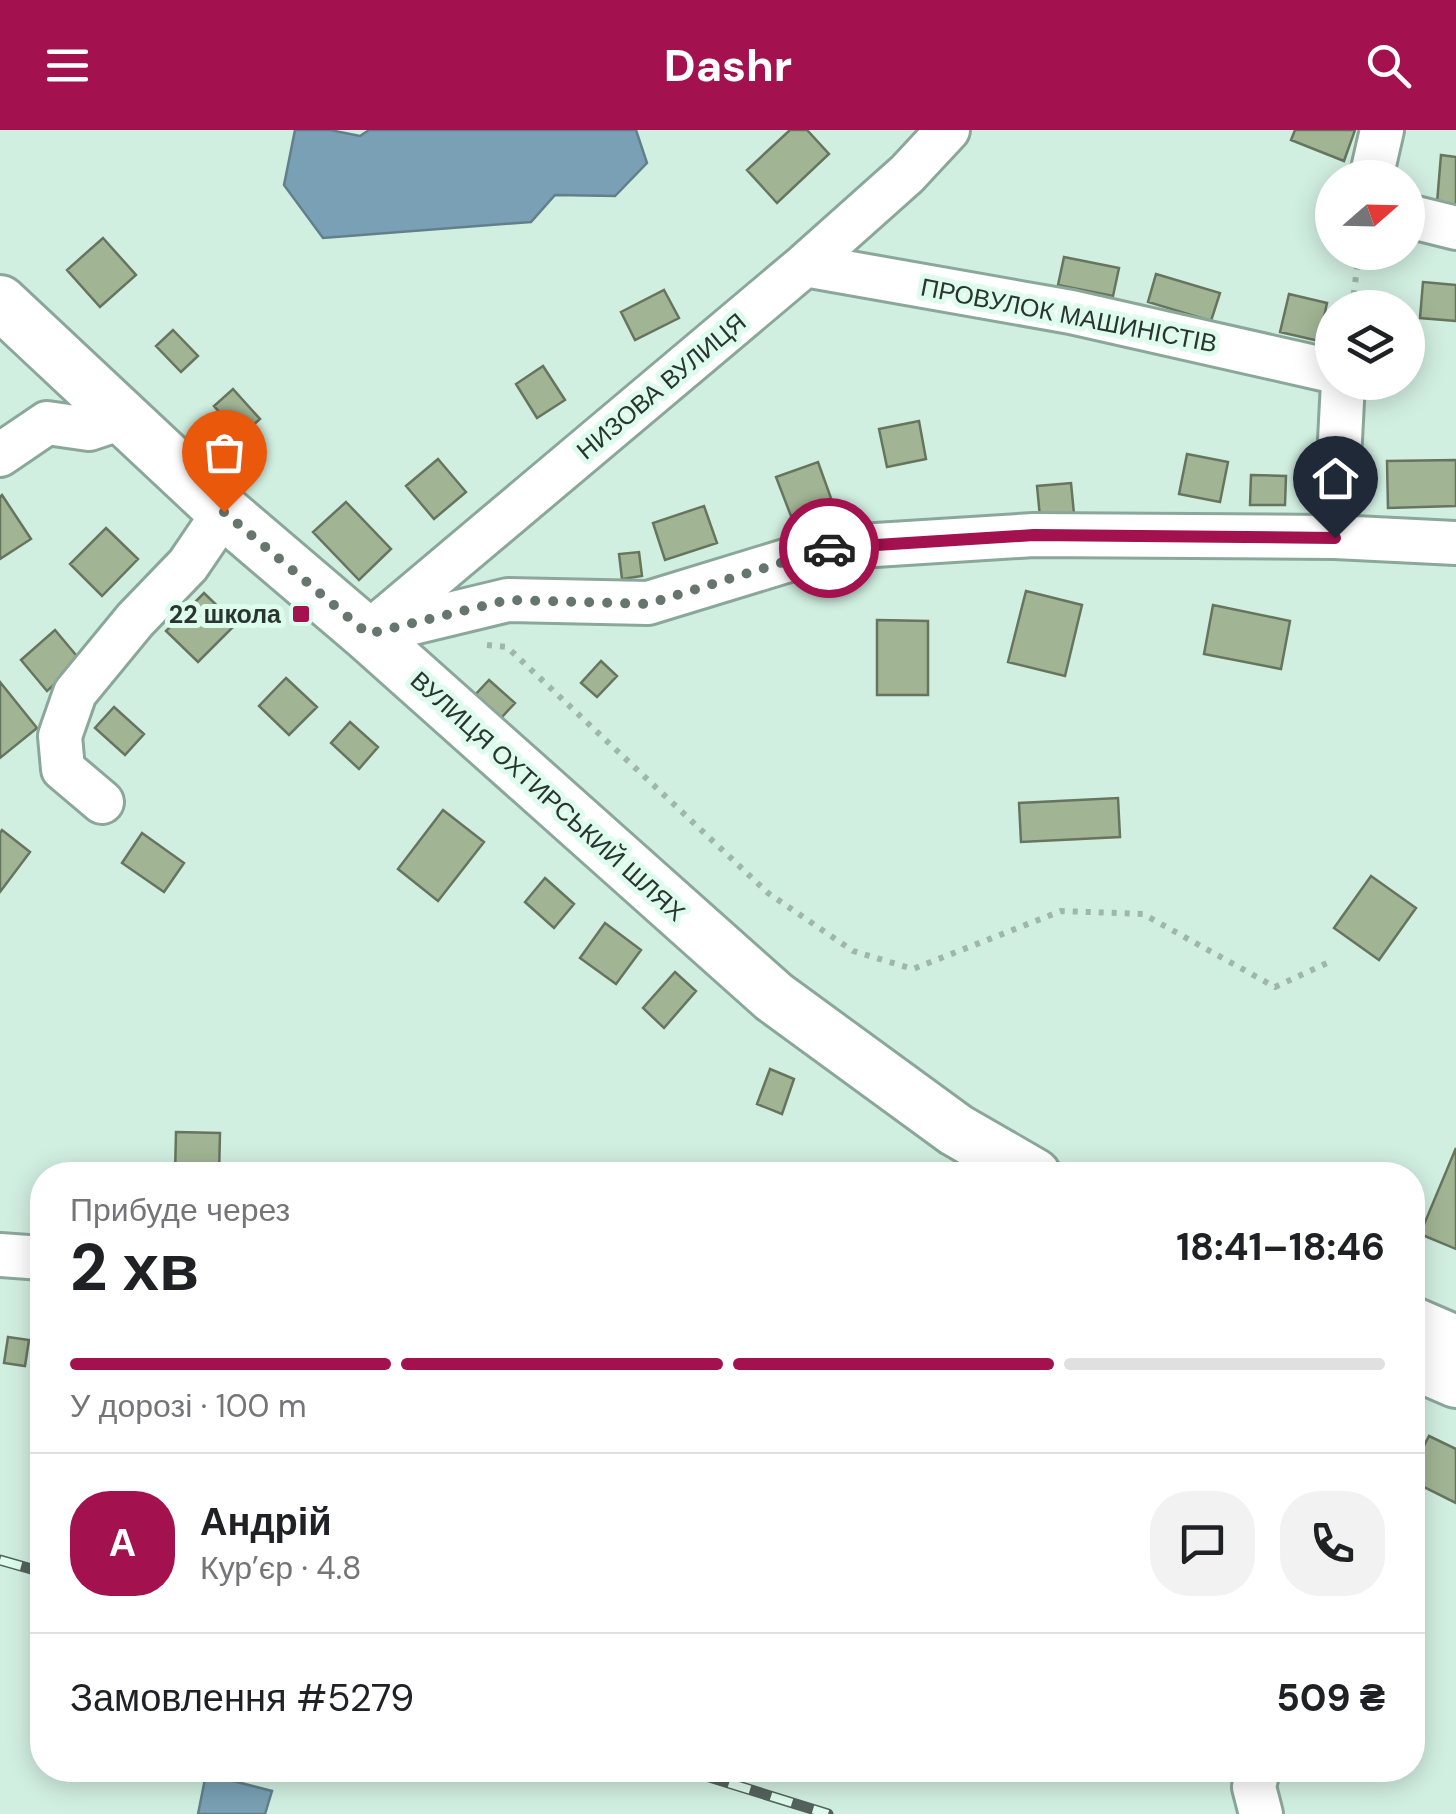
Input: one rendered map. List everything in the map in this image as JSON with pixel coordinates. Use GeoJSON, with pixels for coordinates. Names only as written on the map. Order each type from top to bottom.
{"type":"FeatureCollection","features":[{"type":"Feature","properties":{"kind":"main road","name":"ВУЛИЦЯ ОХТИРСЬКИЙ ШЛЯХ"},"geometry":{"type":"LineString","coordinates":[[0,302],[224,512],[368,634],[774,997],[956,1130],[1011,1162]]}},
{"type":"Feature","properties":{"kind":"main road"},"geometry":{"type":"LineString","coordinates":[[1425,1368],[1456,1381]]}},
{"type":"Feature","properties":{"kind":"street","name":"НИЗОВА ВУЛИЦЯ"},"geometry":{"type":"LineString","coordinates":[[368,634],[805,265],[908,174],[948,130]]}},
{"type":"Feature","properties":{"kind":"street"},"geometry":{"type":"LineString","coordinates":[[1375,160],[1382,130]]}},
{"type":"Feature","properties":{"kind":"street"},"geometry":{"type":"LineString","coordinates":[[1425,220],[1456,228]]}},
{"type":"Feature","properties":{"kind":"street","name":"ПРОВУЛОК МАШИНІСТІВ"},"geometry":{"type":"LineString","coordinates":[[805,265],[1072,312],[1315,366]]}},
{"type":"Feature","properties":{"kind":"street"},"geometry":{"type":"LineString","coordinates":[[1335,538],[1342,400]]}},
{"type":"Feature","properties":{"kind":"street"},"geometry":{"type":"LineString","coordinates":[[0,455],[47,423],[89,429],[122,418]]}},
{"type":"Feature","properties":{"kind":"street"},"geometry":{"type":"LineString","coordinates":[[102,802],[63,768],[60,736],[75,693],[135,620],[188,566],[224,512]]}},
{"type":"Feature","properties":{"kind":"street"},"geometry":{"type":"LineString","coordinates":[[368,634],[508,600],[648,604],[828,548],[1034,535],[1456,543]]}},
{"type":"Feature","properties":{"kind":"street"},"geometry":{"type":"LineString","coordinates":[[0,1255],[30,1257]]}},
{"type":"Feature","properties":{"kind":"street"},"geometry":{"type":"LineString","coordinates":[[1425,1324],[1456,1337]]}},
{"type":"Feature","properties":{"kind":"street"},"geometry":{"type":"LineString","coordinates":[[1255,1782],[1261,1814]]}},
{"type":"Feature","properties":{"kind":"path"},"geometry":{"type":"LineString","coordinates":[[472,644],[507,647],[768,893],[853,951],[913,969],[1061,911],[1144,914],[1275,987],[1327,962]]}},
{"type":"Feature","properties":{"kind":"water"},"geometry":{"type":"Polygon","coordinates":[[[295,130],[330,130],[360,136],[369,130],[636,130],[647,163],[615,196],[555,195],[531,222],[323,238],[284,185],[295,130]]]}},
{"type":"Feature","properties":{"kind":"water"},"geometry":{"type":"Polygon","coordinates":[[[204,1782],[237,1782],[272,1791],[265,1814],[198,1814],[204,1782]]]}},
{"type":"Feature","properties":{"kind":"building"},"geometry":{"type":"Polygon","coordinates":[[[790,130],[807,130],[829,154],[777,203],[747,170],[790,130]]]}},
{"type":"Feature","properties":{"kind":"building"},"geometry":{"type":"Polygon","coordinates":[[[1295,130],[1355,130],[1344,160],[1291,140],[1295,130]]]}},
{"type":"Feature","properties":{"kind":"building"},"geometry":{"type":"Polygon","coordinates":[[[1441,155],[1456,157],[1456,205],[1437,203],[1441,155]]]}},
{"type":"Feature","properties":{"kind":"building"},"geometry":{"type":"Polygon","coordinates":[[[103,238],[136,275],[100,307],[67,270],[103,238]]]}},
{"type":"Feature","properties":{"kind":"building"},"geometry":{"type":"Polygon","coordinates":[[[1064,257],[1119,268],[1113,296],[1058,285],[1064,257]]]}},
{"type":"Feature","properties":{"kind":"building"},"geometry":{"type":"Polygon","coordinates":[[[1156,274],[1220,293],[1211,321],[1148,302],[1156,274]]]}},
{"type":"Feature","properties":{"kind":"building"},"geometry":{"type":"Polygon","coordinates":[[[1423,282],[1456,285],[1456,321],[1425,318],[1423,282]]]}},
{"type":"Feature","properties":{"kind":"building"},"geometry":{"type":"Polygon","coordinates":[[[664,290],[679,318],[635,340],[621,312],[664,290]]]}},
{"type":"Feature","properties":{"kind":"building"},"geometry":{"type":"Polygon","coordinates":[[[1289,294],[1315,300],[1315,340],[1280,332],[1289,294]]]}},
{"type":"Feature","properties":{"kind":"building"},"geometry":{"type":"Polygon","coordinates":[[[173,330],[198,356],[181,372],[156,346],[173,330]]]}},
{"type":"Feature","properties":{"kind":"building"},"geometry":{"type":"Polygon","coordinates":[[[543,366],[565,400],[537,418],[516,384],[543,366]]]}},
{"type":"Feature","properties":{"kind":"building"},"geometry":{"type":"Polygon","coordinates":[[[233,389],[260,419],[241,436],[214,406],[233,389]]]}},
{"type":"Feature","properties":{"kind":"building"},"geometry":{"type":"Polygon","coordinates":[[[919,421],[926,459],[887,467],[879,429],[919,421]]]}},
{"type":"Feature","properties":{"kind":"building"},"geometry":{"type":"Polygon","coordinates":[[[1187,454],[1228,462],[1220,502],[1179,494],[1187,454]]]}},
{"type":"Feature","properties":{"kind":"building"},"geometry":{"type":"Polygon","coordinates":[[[438,459],[466,492],[434,519],[406,486],[438,459]]]}},
{"type":"Feature","properties":{"kind":"building"},"geometry":{"type":"Polygon","coordinates":[[[1456,460],[1456,506],[1388,508],[1387,461],[1456,460]]]}},
{"type":"Feature","properties":{"kind":"building"},"geometry":{"type":"Polygon","coordinates":[[[818,462],[832,501],[791,516],[776,477],[818,462]]]}},
{"type":"Feature","properties":{"kind":"building"},"geometry":{"type":"Polygon","coordinates":[[[1251,475],[1286,476],[1285,505],[1250,505],[1251,475]]]}},
{"type":"Feature","properties":{"kind":"building"},"geometry":{"type":"Polygon","coordinates":[[[1071,483],[1074,514],[1040,517],[1037,486],[1071,483]]]}},
{"type":"Feature","properties":{"kind":"building"},"geometry":{"type":"Polygon","coordinates":[[[0,497],[31,539],[0,559],[0,497]]]}},
{"type":"Feature","properties":{"kind":"building"},"geometry":{"type":"Polygon","coordinates":[[[346,502],[391,549],[359,580],[313,532],[346,502]]]}},
{"type":"Feature","properties":{"kind":"building"},"geometry":{"type":"Polygon","coordinates":[[[704,506],[717,543],[665,560],[653,523],[704,506]]]}},
{"type":"Feature","properties":{"kind":"building"},"geometry":{"type":"Polygon","coordinates":[[[106,528],[138,559],[102,596],[70,564],[106,528]]]}},
{"type":"Feature","properties":{"kind":"building"},"geometry":{"type":"Polygon","coordinates":[[[639,552],[642,576],[622,579],[619,554],[639,552]]]}},
{"type":"Feature","properties":{"kind":"building"},"geometry":{"type":"Polygon","coordinates":[[[1026,591],[1082,605],[1065,676],[1008,662],[1026,591]]]}},
{"type":"Feature","properties":{"kind":"building"},"geometry":{"type":"Polygon","coordinates":[[[204,593],[236,624],[198,662],[166,631],[204,593]]]}},
{"type":"Feature","properties":{"kind":"building"},"geometry":{"type":"Polygon","coordinates":[[[1213,605],[1290,621],[1281,669],[1204,654],[1213,605]]]}},
{"type":"Feature","properties":{"kind":"building"},"geometry":{"type":"Polygon","coordinates":[[[877,620],[928,621],[928,695],[877,695],[877,620]]]}},
{"type":"Feature","properties":{"kind":"building"},"geometry":{"type":"Polygon","coordinates":[[[55,630],[81,661],[47,691],[21,660],[55,630]]]}},
{"type":"Feature","properties":{"kind":"building"},"geometry":{"type":"Polygon","coordinates":[[[601,661],[617,676],[597,697],[581,683],[601,661]]]}},
{"type":"Feature","properties":{"kind":"building"},"geometry":{"type":"Polygon","coordinates":[[[286,678],[317,707],[289,735],[259,706],[286,678]]]}},
{"type":"Feature","properties":{"kind":"building"},"geometry":{"type":"Polygon","coordinates":[[[489,680],[515,703],[501,718],[475,695],[489,680]]]}},
{"type":"Feature","properties":{"kind":"building"},"geometry":{"type":"Polygon","coordinates":[[[0,682],[37,728],[0,758],[0,682]]]}},
{"type":"Feature","properties":{"kind":"building"},"geometry":{"type":"Polygon","coordinates":[[[114,707],[144,734],[125,755],[95,728],[114,707]]]}},
{"type":"Feature","properties":{"kind":"building"},"geometry":{"type":"Polygon","coordinates":[[[350,722],[378,747],[359,769],[331,743],[350,722]]]}},
{"type":"Feature","properties":{"kind":"building"},"geometry":{"type":"Polygon","coordinates":[[[1118,798],[1120,837],[1021,842],[1019,803],[1118,798]]]}},
{"type":"Feature","properties":{"kind":"building"},"geometry":{"type":"Polygon","coordinates":[[[443,810],[484,842],[438,901],[398,869],[443,810]]]}},
{"type":"Feature","properties":{"kind":"building"},"geometry":{"type":"Polygon","coordinates":[[[2,830],[30,852],[0,892],[0,833],[2,830]]]}},
{"type":"Feature","properties":{"kind":"building"},"geometry":{"type":"Polygon","coordinates":[[[142,833],[184,863],[164,892],[122,863],[142,833]]]}},
{"type":"Feature","properties":{"kind":"building"},"geometry":{"type":"Polygon","coordinates":[[[1371,876],[1416,908],[1379,960],[1334,928],[1371,876]]]}},
{"type":"Feature","properties":{"kind":"building"},"geometry":{"type":"Polygon","coordinates":[[[545,878],[574,904],[554,928],[525,902],[545,878]]]}},
{"type":"Feature","properties":{"kind":"building"},"geometry":{"type":"Polygon","coordinates":[[[605,923],[641,950],[616,984],[580,958],[605,923]]]}},
{"type":"Feature","properties":{"kind":"building"},"geometry":{"type":"Polygon","coordinates":[[[675,972],[696,991],[664,1028],[643,1008],[675,972]]]}},
{"type":"Feature","properties":{"kind":"building"},"geometry":{"type":"Polygon","coordinates":[[[770,1069],[794,1079],[782,1114],[757,1104],[770,1069]]]}},
{"type":"Feature","properties":{"kind":"building"},"geometry":{"type":"Polygon","coordinates":[[[176,1132],[220,1133],[219,1162],[175,1162],[176,1132]]]}},
{"type":"Feature","properties":{"kind":"building"},"geometry":{"type":"Polygon","coordinates":[[[1456,1148],[1456,1249],[1425,1236],[1425,1222],[1456,1148]]]}},
{"type":"Feature","properties":{"kind":"building"},"geometry":{"type":"Polygon","coordinates":[[[8,1337],[29,1340],[25,1366],[4,1363],[8,1337]]]}},
{"type":"Feature","properties":{"kind":"building"},"geometry":{"type":"Polygon","coordinates":[[[1429,1436],[1456,1449],[1456,1503],[1425,1488],[1425,1444],[1429,1436]]]}},
{"type":"Feature","properties":{"kind":"railway"},"geometry":{"type":"LineString","coordinates":[[0,1560],[30,1569]]}},
{"type":"Feature","properties":{"kind":"railway"},"geometry":{"type":"LineString","coordinates":[[725,1782],[828,1814]]}},
{"type":"Feature","properties":{"kind":"way so far"},"geometry":{"type":"LineString","coordinates":[[224,512],[368,634],[508,600],[648,604],[829,548]]}},
{"type":"Feature","properties":{"kind":"place","name":"22 школа"},"geometry":{"type":"Point","coordinates":[301,614]}},
{"type":"Feature","properties":{"kind":"route"},"geometry":{"type":"LineString","coordinates":[[829,548],[1034,535],[1335,538]]}}]}
